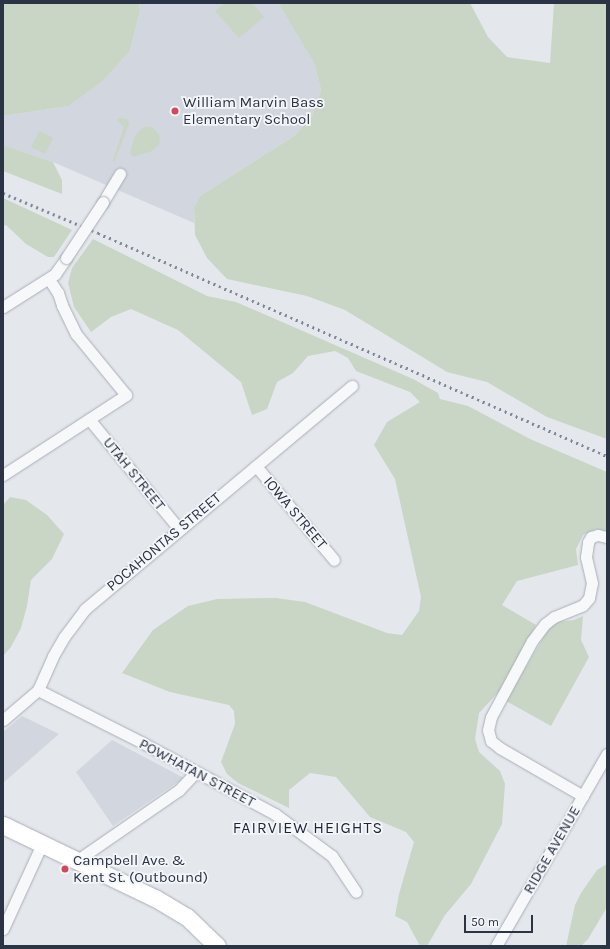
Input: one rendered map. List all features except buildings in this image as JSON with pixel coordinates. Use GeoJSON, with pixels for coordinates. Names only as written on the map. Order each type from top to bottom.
{"type":"FeatureCollection","features":[{"type":"Feature","properties":{"kind":"main road"},"geometry":{"type":"LineString","coordinates":[[3,825],[161,902],[187,917],[217,946]]}},
{"type":"Feature","properties":{"kind":"street"},"geometry":{"type":"LineString","coordinates":[[3,307],[21,294],[56,274],[120,174]]}},
{"type":"Feature","properties":{"kind":"street"},"geometry":{"type":"LineString","coordinates":[[3,474],[126,395],[76,334],[58,293],[49,279]]}},
{"type":"Feature","properties":{"kind":"street","name":"POCAHONTAS STREET"},"geometry":{"type":"LineString","coordinates":[[3,720],[38,690],[56,650],[85,609],[352,386]]}},
{"type":"Feature","properties":{"kind":"street","name":"UTAH STREET"},"geometry":{"type":"LineString","coordinates":[[89,419],[179,529]]}},
{"type":"Feature","properties":{"kind":"street","name":"IOWA STREET"},"geometry":{"type":"LineString","coordinates":[[256,466],[334,560]]}},
{"type":"Feature","properties":{"kind":"street"},"geometry":{"type":"LineString","coordinates":[[583,796],[500,748],[491,741],[488,730],[491,717],[532,641],[545,624],[554,617],[583,605],[589,598],[592,583],[586,557],[588,542],[591,537],[602,536]]}},
{"type":"Feature","properties":{"kind":"street","name":"POWHATAN STREET"},"geometry":{"type":"LineString","coordinates":[[38,690],[275,814],[332,856],[356,892]]}},
{"type":"Feature","properties":{"kind":"street","name":"RIDGE AVENUE"},"geometry":{"type":"LineString","coordinates":[[496,946],[607,754]]}},
{"type":"Feature","properties":{"kind":"street"},"geometry":{"type":"LineString","coordinates":[[76,860],[180,790],[196,772]]}},
{"type":"Feature","properties":{"kind":"street"},"geometry":{"type":"LineString","coordinates":[[3,930],[42,844]]}},
{"type":"Feature","properties":{"kind":"shaded area","name":"William Marvin Bass Elementary School"},"geometry":{"type":"Polygon","coordinates":[[[139,3],[278,3],[315,65],[321,90],[312,116],[294,136],[200,196],[194,208],[194,223],[53,162],[3,145],[3,116],[69,106],[102,82],[130,51],[140,11],[139,3]]]}},
{"type":"Feature","properties":{"kind":"shaded area"},"geometry":{"type":"Polygon","coordinates":[[[22,716],[59,734],[3,783],[3,732],[22,716]]]}},
{"type":"Feature","properties":{"kind":"shaded area"},"geometry":{"type":"Polygon","coordinates":[[[112,740],[184,778],[113,826],[76,772],[112,740]]]}},
{"type":"Feature","properties":{"kind":"green space"},"geometry":{"type":"Polygon","coordinates":[[[3,3],[139,3],[140,11],[130,51],[102,82],[69,106],[3,116],[3,3]]]}},
{"type":"Feature","properties":{"kind":"green space"},"geometry":{"type":"Polygon","coordinates":[[[225,3],[252,3],[264,17],[239,38],[215,11],[225,3]]]}},
{"type":"Feature","properties":{"kind":"green space"},"geometry":{"type":"Polygon","coordinates":[[[278,3],[470,3],[488,37],[507,57],[550,63],[554,3],[607,3],[607,439],[547,417],[487,382],[447,372],[345,310],[307,296],[227,279],[207,258],[195,235],[194,208],[200,196],[294,136],[312,116],[321,90],[315,65],[278,3]]]}},
{"type":"Feature","properties":{"kind":"green space"},"geometry":{"type":"Polygon","coordinates":[[[118,118],[127,119],[129,124],[114,163],[113,160],[124,127],[117,120],[118,118]]]}},
{"type":"Feature","properties":{"kind":"green space"},"geometry":{"type":"Polygon","coordinates":[[[144,127],[152,127],[157,132],[160,137],[159,145],[152,151],[133,157],[130,153],[134,138],[144,127]]]}},
{"type":"Feature","properties":{"kind":"green space"},"geometry":{"type":"Polygon","coordinates":[[[39,131],[53,138],[45,154],[31,147],[39,131]]]}},
{"type":"Feature","properties":{"kind":"green space"},"geometry":{"type":"Polygon","coordinates":[[[3,145],[53,162],[62,180],[62,194],[3,171],[3,145]]]}},
{"type":"Feature","properties":{"kind":"green space"},"geometry":{"type":"Polygon","coordinates":[[[3,198],[72,230],[54,257],[48,257],[26,244],[6,225],[3,226],[3,198]]]}},
{"type":"Feature","properties":{"kind":"green space"},"geometry":{"type":"Polygon","coordinates":[[[93,239],[207,296],[236,302],[413,379],[438,393],[440,399],[468,406],[530,439],[607,472],[607,531],[596,529],[583,535],[576,549],[578,565],[517,581],[502,605],[536,625],[506,684],[479,713],[475,739],[479,752],[500,771],[505,784],[502,824],[471,884],[445,915],[427,946],[420,946],[407,922],[395,916],[399,894],[414,842],[406,832],[370,817],[336,777],[310,773],[289,790],[289,808],[238,783],[227,774],[221,762],[235,724],[234,711],[229,705],[170,692],[122,673],[153,630],[188,606],[217,599],[276,598],[305,602],[387,633],[402,635],[419,611],[421,597],[395,479],[374,445],[387,422],[420,402],[410,392],[356,371],[348,358],[335,351],[308,356],[293,373],[277,382],[267,409],[252,415],[241,382],[178,330],[131,309],[111,317],[91,332],[74,307],[68,283],[72,268],[93,239]]]}},
{"type":"Feature","properties":{"kind":"green space"},"geometry":{"type":"Polygon","coordinates":[[[10,497],[26,500],[47,515],[64,534],[52,559],[31,580],[27,606],[21,628],[11,647],[3,656],[3,505],[10,497]]]}},
{"type":"Feature","properties":{"kind":"green space"},"geometry":{"type":"Polygon","coordinates":[[[583,616],[581,640],[589,657],[551,726],[506,701],[550,626],[557,622],[574,620],[583,616]]]}},
{"type":"Feature","properties":{"kind":"green space"},"geometry":{"type":"Polygon","coordinates":[[[607,864],[607,907],[588,939],[581,946],[566,946],[575,905],[581,893],[597,870],[607,864]]]}},
{"type":"Feature","properties":{"kind":"railway"},"geometry":{"type":"LineString","coordinates":[[3,193],[98,233],[607,456]]}},
{"type":"Feature","properties":{"kind":"place","name":"William Marvin Bass Elementary School"},"geometry":{"type":"Point","coordinates":[175,111]}},
{"type":"Feature","properties":{"kind":"place","name":"Campbell Ave. & Kent St. (Outbound)"},"geometry":{"type":"Point","coordinates":[65,869]}},
{"type":"Feature","properties":{"kind":"district","name":"FAIRVIEW HEIGHTS"},"geometry":{"type":"Point","coordinates":[308,828]}}]}
